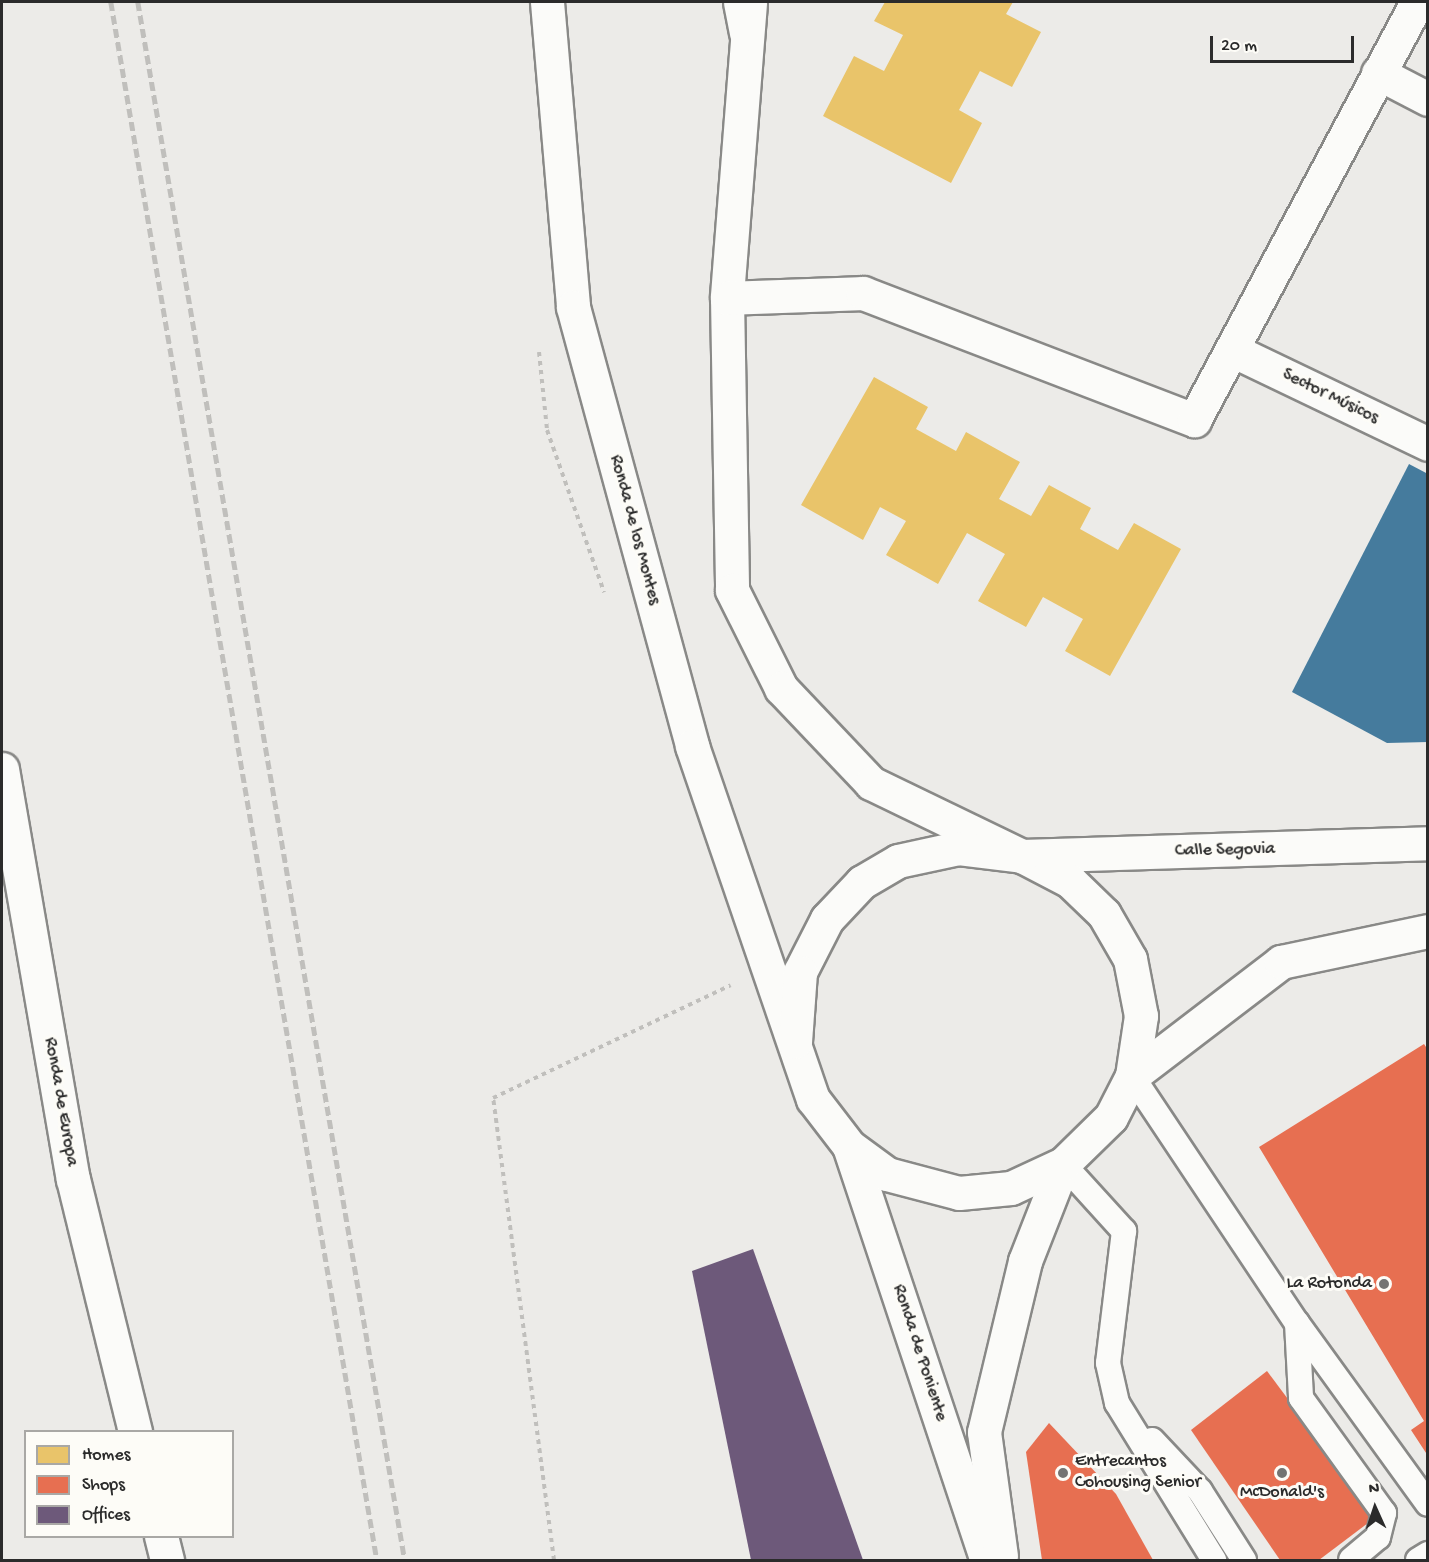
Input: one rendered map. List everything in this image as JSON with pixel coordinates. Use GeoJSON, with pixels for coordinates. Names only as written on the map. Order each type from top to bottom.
{"type":"FeatureCollection","features":[{"type":"Feature","properties":{"kind":"street","name":"Ronda de los Montes"},"geometry":{"type":"LineString","coordinates":[[547,2],[573,307],[692,746],[813,1099],[849,1146]]}},
{"type":"Feature","properties":{"kind":"street"},"geometry":{"type":"LineString","coordinates":[[740,2],[748,17],[727,298],[732,591],[781,688],[871,783],[1022,855],[1070,881],[1104,914],[1130,959],[1141,1016],[1132,1076],[1111,1117],[1063,1164],[1011,1188],[959,1193],[887,1174],[849,1146]]}},
{"type":"Feature","properties":{"kind":"street"},"geometry":{"type":"LineString","coordinates":[[727,298],[862,293],[1194,420],[1418,2]]}},
{"type":"Feature","properties":{"kind":"street"},"geometry":{"type":"LineString","coordinates":[[1378,73],[1428,99]]}},
{"type":"Feature","properties":{"kind":"street","name":"Sector Músicos"},"geometry":{"type":"LineString","coordinates":[[1232,350],[1428,444]]}},
{"type":"Feature","properties":{"kind":"street","name":"Ronda de Europa"},"geometry":{"type":"LineString","coordinates":[[2,769],[74,1179],[135,1430]]}},
{"type":"Feature","properties":{"kind":"street","name":"Calle Segovia"},"geometry":{"type":"LineString","coordinates":[[1022,855],[1428,843]]}},
{"type":"Feature","properties":{"kind":"street"},"geometry":{"type":"LineString","coordinates":[[795,1042],[800,972],[827,919],[862,882],[898,861],[958,848],[1022,855]]}},
{"type":"Feature","properties":{"kind":"street"},"geometry":{"type":"LineString","coordinates":[[1132,1076],[1281,962],[1428,930]]}},
{"type":"Feature","properties":{"kind":"street","name":"Ronda de Poniente"},"geometry":{"type":"LineString","coordinates":[[849,1146],[987,1560]]}},
{"type":"Feature","properties":{"kind":"street"},"geometry":{"type":"LineString","coordinates":[[1002,1560],[984,1432],[1025,1261],[1063,1164]]}},
{"type":"Feature","properties":{"kind":"street"},"geometry":{"type":"LineString","coordinates":[[162,1538],[167,1560]]}},
{"type":"Feature","properties":{"kind":"lane"},"geometry":{"type":"LineString","coordinates":[[1132,1076],[1297,1323],[1428,1504]]}},
{"type":"Feature","properties":{"kind":"lane"},"geometry":{"type":"LineString","coordinates":[[1063,1164],[1124,1231],[1108,1364],[1117,1403],[1214,1560]]}},
{"type":"Feature","properties":{"kind":"lane"},"geometry":{"type":"LineString","coordinates":[[1297,1323],[1301,1398],[1384,1513],[1378,1537],[1351,1560]]}},
{"type":"Feature","properties":{"kind":"lane"},"geometry":{"type":"LineString","coordinates":[[1117,1403],[1200,1491],[1244,1560]]}},
{"type":"Feature","properties":{"kind":"lane"},"geometry":{"type":"LineString","coordinates":[[1418,1560],[1428,1554]]}},
{"type":"Feature","properties":{"kind":"path"},"geometry":{"type":"LineString","coordinates":[[554,1560],[493,1098],[737,982]]}},
{"type":"Feature","properties":{"kind":"shaded area"},"geometry":{"type":"Polygon","coordinates":[[[2,2],[1427,2],[1427,1560],[2,1560],[2,2]]]}},
{"type":"Feature","properties":{"kind":"building: Homes"},"geometry":{"type":"Polygon","coordinates":[[[885,2],[1013,2],[1006,14],[1041,32],[1012,87],[980,71],[959,110],[982,123],[951,183],[823,116],[854,56],[884,71],[903,35],[874,21],[885,2]]]}},
{"type":"Feature","properties":{"kind":"building: Homes"},"geometry":{"type":"Polygon","coordinates":[[[874,377],[928,407],[916,429],[956,451],[966,432],[1020,462],[999,499],[1031,516],[1049,485],[1091,508],[1080,529],[1118,550],[1134,523],[1181,549],[1110,676],[1065,651],[1083,619],[1043,597],[1026,627],[978,601],[1005,554],[967,533],[938,584],[886,555],[906,521],[880,507],[863,540],[801,505],[874,377]]]}},
{"type":"Feature","properties":{"kind":"building: Homes"},"geometry":{"type":"Polygon","coordinates":[[[1419,506],[1428,510],[1428,727],[1331,676],[1367,608],[1383,617],[1403,580],[1384,571],[1419,506]]]}},
{"type":"Feature","properties":{"kind":"building: Shops","name":"La Rotonda"},"geometry":{"type":"Polygon","coordinates":[[[1424,1044],[1428,1050],[1428,1456],[1411,1430],[1424,1421],[1259,1147],[1424,1044]]]}},
{"type":"Feature","properties":{"kind":"building: Shops","name":"McDonald's"},"geometry":{"type":"Polygon","coordinates":[[[1267,1371],[1376,1517],[1319,1560],[1280,1560],[1191,1430],[1267,1371]]]}},
{"type":"Feature","properties":{"kind":"building: Shops","name":"Entrecantos Cohousing Senior"},"geometry":{"type":"Polygon","coordinates":[[[1049,1423],[1116,1494],[1153,1560],[1042,1560],[1026,1452],[1049,1423]]]}},
{"type":"Feature","properties":{"kind":"building: Offices"},"geometry":{"type":"Polygon","coordinates":[[[753,1249],[863,1560],[751,1560],[692,1271],[753,1249]]]}},
{"type":"Feature","properties":{"kind":"building: Public"},"geometry":{"type":"Polygon","coordinates":[[[1409,464],[1428,474],[1428,742],[1387,743],[1292,692],[1409,464]]]}},
{"type":"Feature","properties":{"kind":"railway"},"geometry":{"type":"LineString","coordinates":[[111,2],[377,1560]]}},
{"type":"Feature","properties":{"kind":"railway"},"geometry":{"type":"LineString","coordinates":[[138,2],[405,1560]]}},
{"type":"Feature","properties":{"kind":"place","name":"La Rotonda"},"geometry":{"type":"Point","coordinates":[1384,1284]}},
{"type":"Feature","properties":{"kind":"place","name":"Entrecantos Cohousing Senior"},"geometry":{"type":"Point","coordinates":[1063,1473]}},
{"type":"Feature","properties":{"kind":"place","name":"McDonald's"},"geometry":{"type":"Point","coordinates":[1282,1473]}}]}
